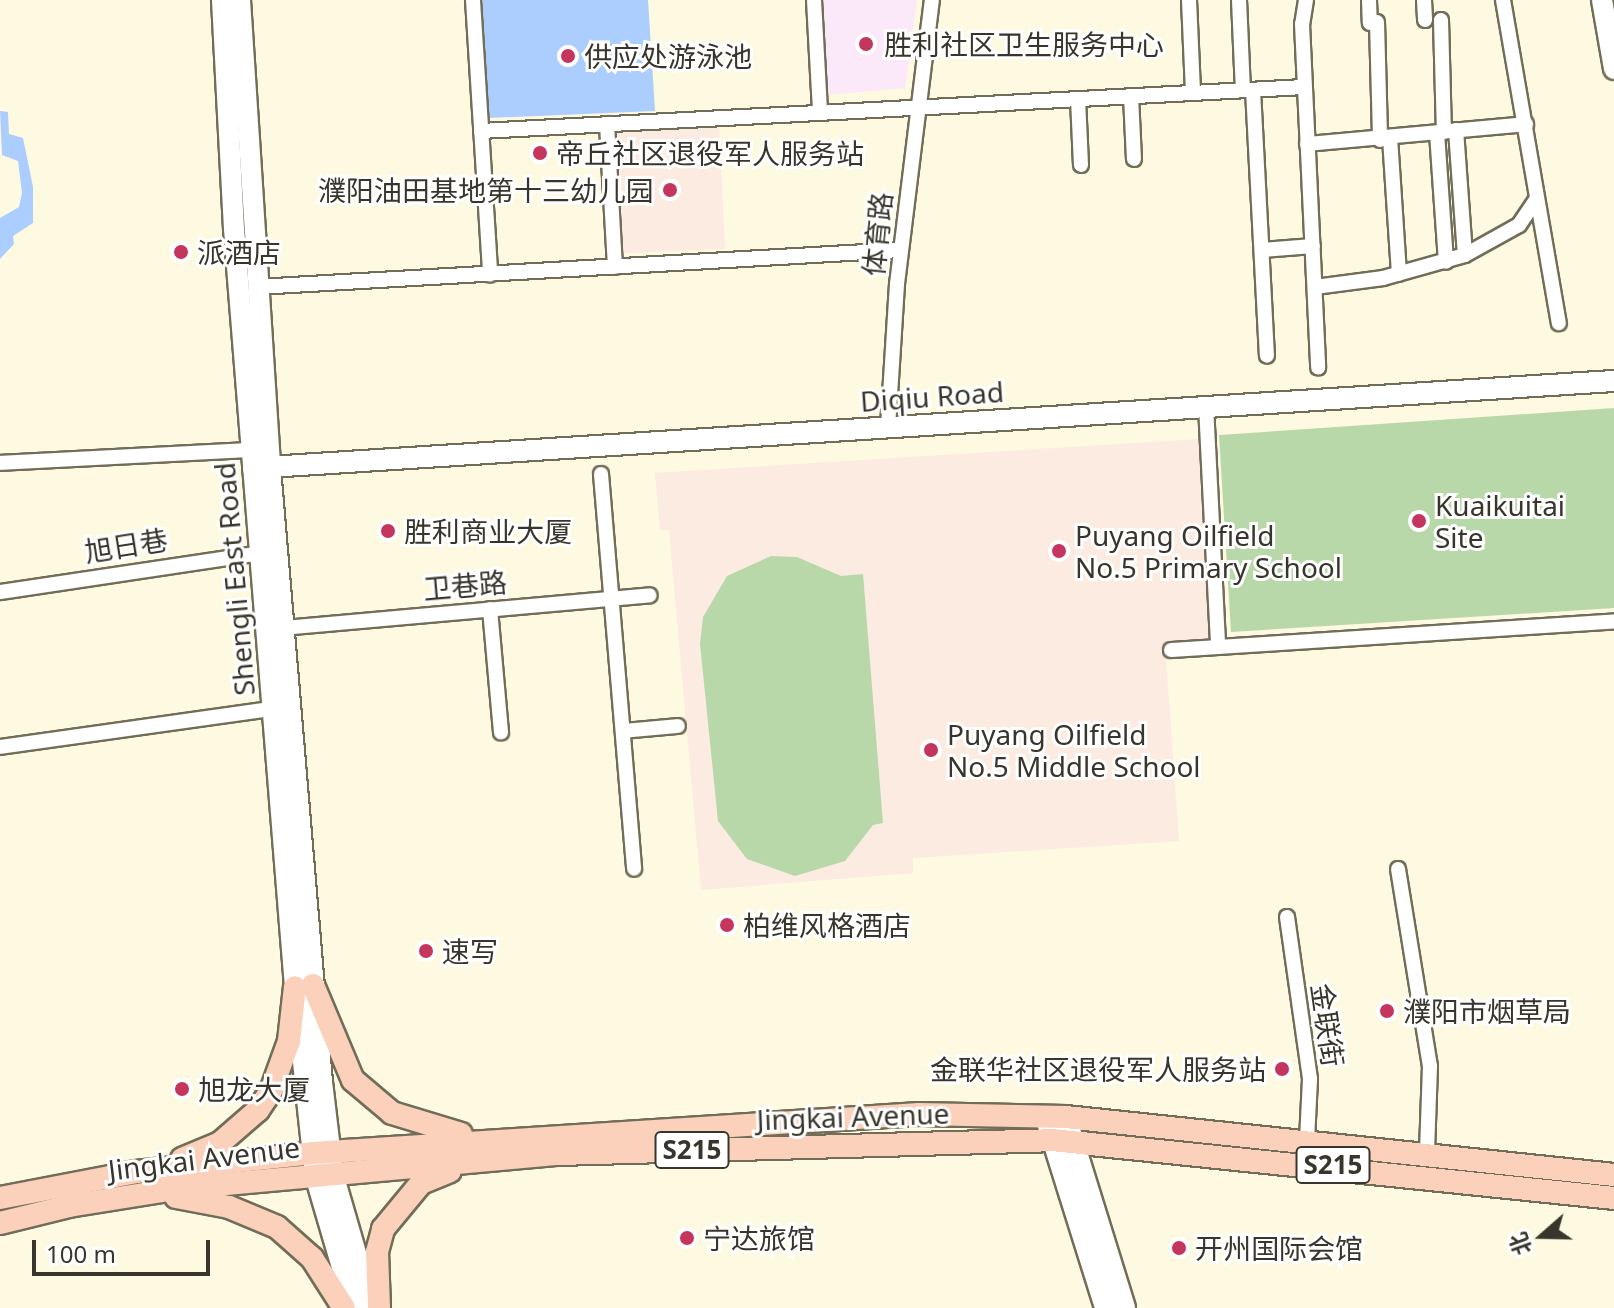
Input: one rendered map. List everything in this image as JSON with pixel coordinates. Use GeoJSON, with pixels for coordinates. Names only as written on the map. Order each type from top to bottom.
{"type":"FeatureCollection","features":[{"type":"Feature","properties":{"kind":"main road","name":"Shengli East Road"},"geometry":{"type":"LineString","coordinates":[[222,0],[258,462],[283,628],[304,986]]}},
{"type":"Feature","properties":{"kind":"main road","name":"Shengli East Road"},"geometry":{"type":"LineString","coordinates":[[240,0],[257,287],[260,553],[272,709],[323,1163]]}},
{"type":"Feature","properties":{"kind":"main road"},"geometry":{"type":"LineString","coordinates":[[1602,0],[1614,69]]}},
{"type":"Feature","properties":{"kind":"main road","name":"Diqiu Road"},"geometry":{"type":"LineString","coordinates":[[258,462],[888,427],[1614,381]]}},
{"type":"Feature","properties":{"kind":"main road"},"geometry":{"type":"LineString","coordinates":[[304,986],[339,1057],[372,1098],[412,1123],[486,1139]]}},
{"type":"Feature","properties":{"kind":"main road"},"geometry":{"type":"LineString","coordinates":[[136,1172],[202,1153],[258,1110],[283,1066],[304,986]]}},
{"type":"Feature","properties":{"kind":"main road","name":"Jingkai Avenue"},"geometry":{"type":"LineString","coordinates":[[0,1223],[151,1192],[486,1139],[919,1114],[1056,1117],[1427,1152],[1614,1175]]}},
{"type":"Feature","properties":{"kind":"main road"},"geometry":{"type":"LineString","coordinates":[[1056,1117],[1105,1308]]}},
{"type":"Feature","properties":{"kind":"main road"},"geometry":{"type":"LineString","coordinates":[[1062,1141],[1125,1308]]}},
{"type":"Feature","properties":{"kind":"main road","name":"Jingkai Avenue"},"geometry":{"type":"LineString","coordinates":[[0,1198],[136,1172],[323,1163],[467,1163],[558,1154],[1062,1141],[1614,1198]]}},
{"type":"Feature","properties":{"kind":"main road"},"geometry":{"type":"LineString","coordinates":[[323,1163],[354,1308]]}},
{"type":"Feature","properties":{"kind":"main road"},"geometry":{"type":"LineString","coordinates":[[323,1163],[372,1308]]}},
{"type":"Feature","properties":{"kind":"main road"},"geometry":{"type":"LineString","coordinates":[[379,1308],[377,1252],[394,1211],[421,1183],[467,1163]]}},
{"type":"Feature","properties":{"kind":"main road"},"geometry":{"type":"LineString","coordinates":[[151,1192],[229,1207],[277,1227],[312,1258],[344,1308]]}},
{"type":"Feature","properties":{"kind":"street"},"geometry":{"type":"LineString","coordinates":[[473,0],[490,274]]}},
{"type":"Feature","properties":{"kind":"street"},"geometry":{"type":"LineString","coordinates":[[814,0],[820,112]]}},
{"type":"Feature","properties":{"kind":"street","name":"体育路"},"geometry":{"type":"LineString","coordinates":[[888,427],[901,250],[932,0]]}},
{"type":"Feature","properties":{"kind":"street"},"geometry":{"type":"LineString","coordinates":[[1189,0],[1193,93]]}},
{"type":"Feature","properties":{"kind":"street"},"geometry":{"type":"LineString","coordinates":[[1239,0],[1262,250],[1267,356]]}},
{"type":"Feature","properties":{"kind":"street"},"geometry":{"type":"LineString","coordinates":[[1306,0],[1304,87],[1318,368]]}},
{"type":"Feature","properties":{"kind":"street"},"geometry":{"type":"LineString","coordinates":[[1369,0],[1374,23],[1399,274]]}},
{"type":"Feature","properties":{"kind":"street"},"geometry":{"type":"LineString","coordinates":[[1424,0],[1425,20]]}},
{"type":"Feature","properties":{"kind":"street"},"geometry":{"type":"LineString","coordinates":[[1503,0],[1559,323]]}},
{"type":"Feature","properties":{"kind":"street"},"geometry":{"type":"LineString","coordinates":[[1441,20],[1446,132],[1446,262]]}},
{"type":"Feature","properties":{"kind":"street"},"geometry":{"type":"LineString","coordinates":[[481,131],[1304,87]]}},
{"type":"Feature","properties":{"kind":"street"},"geometry":{"type":"LineString","coordinates":[[1131,96],[1134,159]]}},
{"type":"Feature","properties":{"kind":"street"},"geometry":{"type":"LineString","coordinates":[[1078,99],[1081,165]]}},
{"type":"Feature","properties":{"kind":"street"},"geometry":{"type":"LineString","coordinates":[[607,124],[615,267]]}},
{"type":"Feature","properties":{"kind":"street"},"geometry":{"type":"LineString","coordinates":[[1307,144],[1526,124]]}},
{"type":"Feature","properties":{"kind":"street"},"geometry":{"type":"LineString","coordinates":[[1446,132],[1465,255]]}},
{"type":"Feature","properties":{"kind":"street"},"geometry":{"type":"LineString","coordinates":[[1315,287],[1399,274],[1465,255],[1519,225],[1537,198]]}},
{"type":"Feature","properties":{"kind":"street"},"geometry":{"type":"LineString","coordinates":[[1262,250],[1313,246]]}},
{"type":"Feature","properties":{"kind":"street"},"geometry":{"type":"LineString","coordinates":[[257,287],[901,250]]}},
{"type":"Feature","properties":{"kind":"street"},"geometry":{"type":"LineString","coordinates":[[1206,406],[1218,647]]}},
{"type":"Feature","properties":{"kind":"street"},"geometry":{"type":"LineString","coordinates":[[0,463],[258,462]]}},
{"type":"Feature","properties":{"kind":"street"},"geometry":{"type":"LineString","coordinates":[[601,474],[634,869]]}},
{"type":"Feature","properties":{"kind":"street","name":"旭日巷"},"geometry":{"type":"LineString","coordinates":[[0,592],[260,553]]}},
{"type":"Feature","properties":{"kind":"street","name":"卫巷路"},"geometry":{"type":"LineString","coordinates":[[283,628],[650,595]]}},
{"type":"Feature","properties":{"kind":"street"},"geometry":{"type":"LineString","coordinates":[[490,609],[501,733]]}},
{"type":"Feature","properties":{"kind":"street"},"geometry":{"type":"LineString","coordinates":[[1171,650],[1614,621]]}},
{"type":"Feature","properties":{"kind":"street"},"geometry":{"type":"LineString","coordinates":[[0,747],[272,709]]}},
{"type":"Feature","properties":{"kind":"street"},"geometry":{"type":"LineString","coordinates":[[623,731],[678,726]]}},
{"type":"Feature","properties":{"kind":"street"},"geometry":{"type":"LineString","coordinates":[[1398,869],[1430,1066],[1427,1152]]}},
{"type":"Feature","properties":{"kind":"street","name":"金联街"},"geometry":{"type":"LineString","coordinates":[[1287,917],[1310,1079],[1307,1140]]}},
{"type":"Feature","properties":{"kind":"shaded area","name":"胜利社区卫生服务中心"},"geometry":{"type":"Polygon","coordinates":[[[819,0],[917,0],[905,88],[824,95],[819,0]]]}},
{"type":"Feature","properties":{"kind":"shaded area","name":"濮阳油田基地第十三幼儿园"},"geometry":{"type":"Polygon","coordinates":[[[719,124],[725,249],[621,253],[616,131],[719,124]]]}},
{"type":"Feature","properties":{"kind":"shaded area","name":"Puyang Oilfield No.5 Middle School"},"geometry":{"type":"Polygon","coordinates":[[[1200,439],[1212,642],[1165,646],[1179,841],[913,858],[913,873],[701,890],[669,530],[660,530],[655,473],[1200,439]]]}},
{"type":"Feature","properties":{"kind":"green space","name":"Kuaikuitai Site"},"geometry":{"type":"Polygon","coordinates":[[[1614,408],[1614,608],[1231,632],[1219,435],[1614,408]]]}},
{"type":"Feature","properties":{"kind":"green space"},"geometry":{"type":"Polygon","coordinates":[[[771,556],[797,557],[841,576],[863,574],[883,823],[873,825],[845,861],[795,876],[747,859],[718,821],[700,644],[703,617],[727,576],[771,556]]]}},
{"type":"Feature","properties":{"kind":"water","name":"供应处游泳池"},"geometry":{"type":"Polygon","coordinates":[[[481,0],[648,0],[655,111],[489,118],[481,0]]]}},
{"type":"Feature","properties":{"kind":"water"},"geometry":{"type":"Polygon","coordinates":[[[0,111],[8,112],[9,134],[23,138],[33,187],[33,223],[13,236],[14,244],[0,259],[0,218],[19,207],[22,193],[18,161],[2,155],[0,111]]]}},
{"type":"Feature","properties":{"kind":"tunnel"},"geometry":{"type":"LineString","coordinates":[[0,1210],[39,1201]]}},
{"type":"Feature","properties":{"kind":"place","name":"胜利社区卫生服务中心"},"geometry":{"type":"Point","coordinates":[866,44]}},
{"type":"Feature","properties":{"kind":"place","name":"供应处游泳池"},"geometry":{"type":"Point","coordinates":[568,56]}},
{"type":"Feature","properties":{"kind":"place","name":"帝丘社区退役军人服务站"},"geometry":{"type":"Point","coordinates":[540,153]}},
{"type":"Feature","properties":{"kind":"place","name":"濮阳油田基地第十三幼儿园"},"geometry":{"type":"Point","coordinates":[670,190]}},
{"type":"Feature","properties":{"kind":"place","name":"派酒店"},"geometry":{"type":"Point","coordinates":[181,252]}},
{"type":"Feature","properties":{"kind":"place","name":"Kuaikuitai Site"},"geometry":{"type":"Point","coordinates":[1419,521]}},
{"type":"Feature","properties":{"kind":"place","name":"胜利商业大厦"},"geometry":{"type":"Point","coordinates":[388,531]}},
{"type":"Feature","properties":{"kind":"place","name":"Puyang Oilfield No.5 Primary School"},"geometry":{"type":"Point","coordinates":[1059,551]}},
{"type":"Feature","properties":{"kind":"place","name":"Puyang Oilfield No.5 Middle School"},"geometry":{"type":"Point","coordinates":[931,750]}},
{"type":"Feature","properties":{"kind":"place","name":"柏维风格酒店"},"geometry":{"type":"Point","coordinates":[727,925]}},
{"type":"Feature","properties":{"kind":"place","name":"速写"},"geometry":{"type":"Point","coordinates":[426,951]}},
{"type":"Feature","properties":{"kind":"place","name":"濮阳市烟草局"},"geometry":{"type":"Point","coordinates":[1387,1011]}},
{"type":"Feature","properties":{"kind":"place","name":"金联华社区退役军人服务站"},"geometry":{"type":"Point","coordinates":[1282,1069]}},
{"type":"Feature","properties":{"kind":"place","name":"旭龙大厦"},"geometry":{"type":"Point","coordinates":[182,1089]}},
{"type":"Feature","properties":{"kind":"place","name":"宁达旅馆"},"geometry":{"type":"Point","coordinates":[687,1238]}},
{"type":"Feature","properties":{"kind":"place","name":"开州国际会馆"},"geometry":{"type":"Point","coordinates":[1179,1248]}}]}
